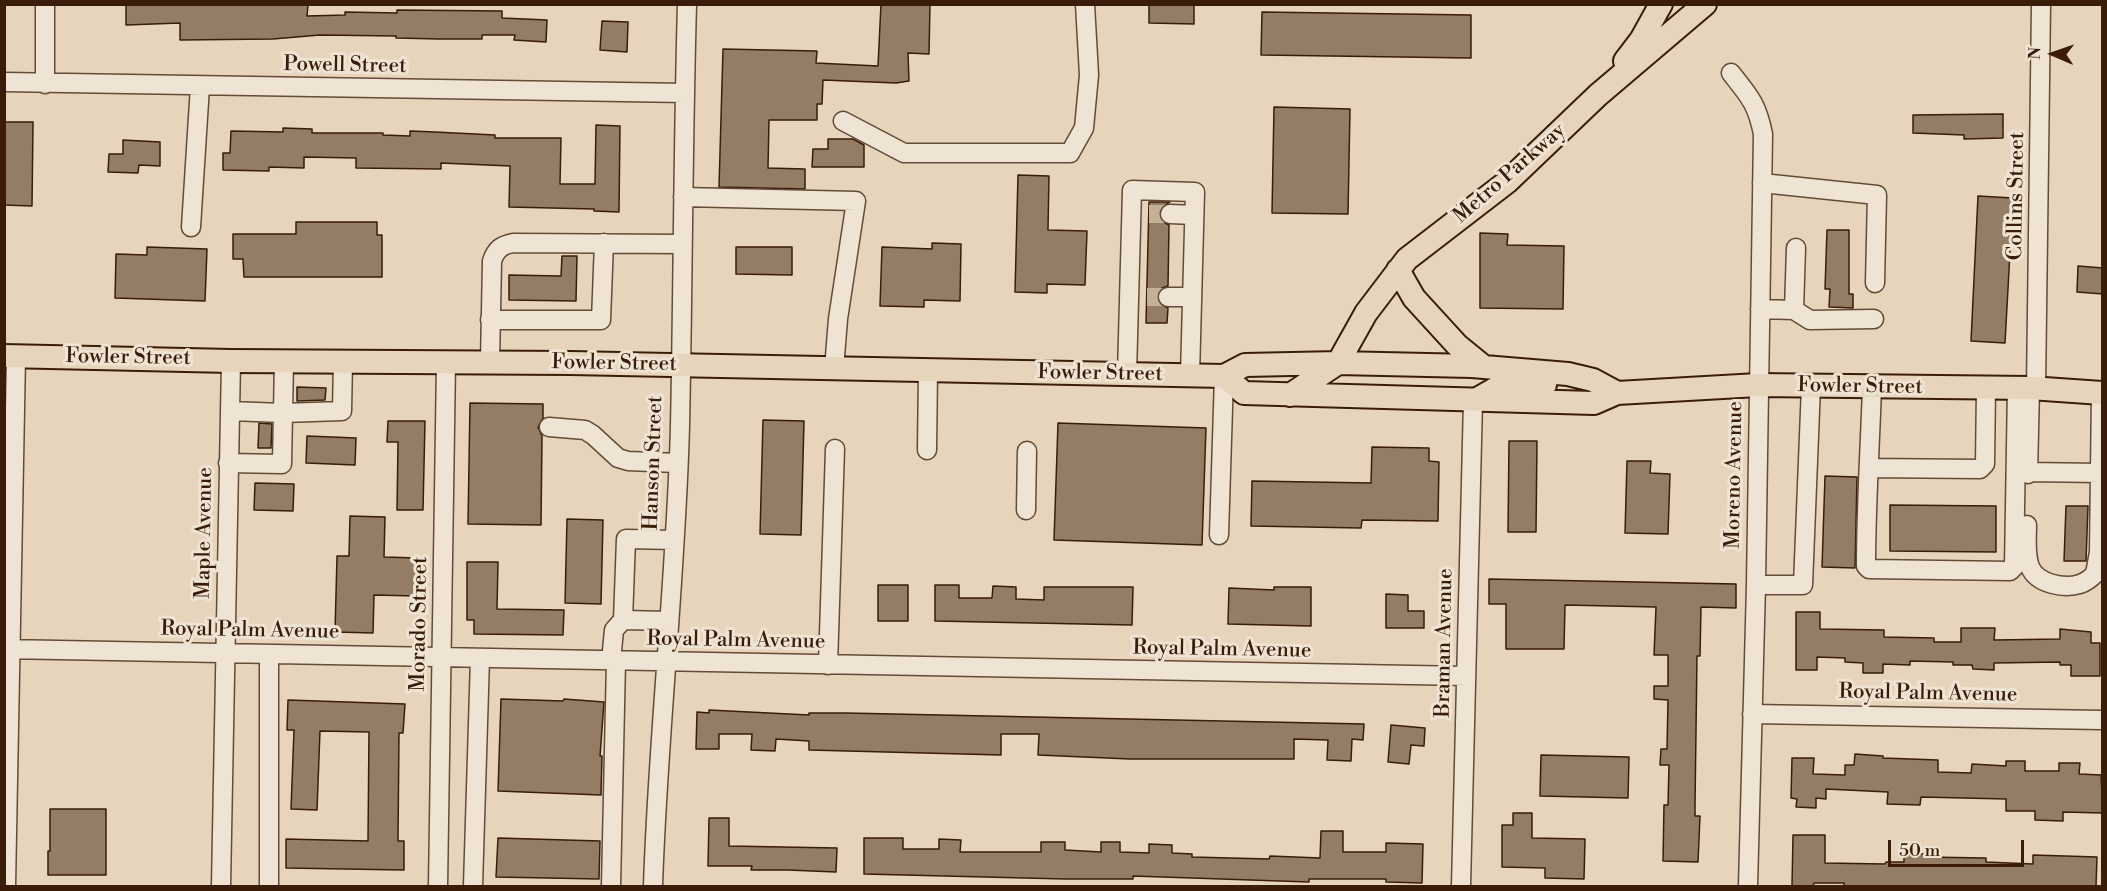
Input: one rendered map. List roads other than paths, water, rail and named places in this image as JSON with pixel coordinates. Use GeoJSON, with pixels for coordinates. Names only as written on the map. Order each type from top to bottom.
{"type":"FeatureCollection","features":[{"type":"Feature","properties":{"kind":"main road"},"geometry":{"type":"LineString","coordinates":[[1599,95],[1641,40],[1661,4]]}},
{"type":"Feature","properties":{"kind":"main road","name":"Metro Parkway"},"geometry":{"type":"LineString","coordinates":[[1338,363],[1366,313],[1398,270],[1418,250],[1507,182],[1599,95],[1705,4]]}},
{"type":"Feature","properties":{"kind":"main road"},"geometry":{"type":"LineString","coordinates":[[1398,270],[1414,298],[1457,345],[1484,367]]}},
{"type":"Feature","properties":{"kind":"main road","name":"Fowler Street"},"geometry":{"type":"LineString","coordinates":[[10,356],[231,361],[490,362],[1224,376],[1245,365],[1338,363],[1484,367],[1568,374],[1593,380],[1617,393]]}},
{"type":"Feature","properties":{"kind":"main road"},"geometry":{"type":"LineString","coordinates":[[1290,394],[1338,363]]}},
{"type":"Feature","properties":{"kind":"main road","name":"Fowler Street"},"geometry":{"type":"LineString","coordinates":[[1224,376],[1244,393],[1473,401],[1594,403],[1617,393],[1758,385],[2027,388],[2102,393]]}},
{"type":"Feature","properties":{"kind":"main road"},"geometry":{"type":"LineString","coordinates":[[1473,401],[1500,386],[1572,385],[1593,380]]}},
{"type":"Feature","properties":{"kind":"street"},"geometry":{"type":"LineString","coordinates":[[45,4],[45,84]]}},
{"type":"Feature","properties":{"kind":"street","name":"Hanson Street"},"geometry":{"type":"LineString","coordinates":[[653,886],[655,813],[678,463],[687,4]]}},
{"type":"Feature","properties":{"kind":"street"},"geometry":{"type":"LineString","coordinates":[[843,121],[904,153],[1070,153],[1084,128],[1089,75],[1085,4]]}},
{"type":"Feature","properties":{"kind":"street","name":"Collins Street"},"geometry":{"type":"LineString","coordinates":[[2027,388],[2041,4]]}},
{"type":"Feature","properties":{"kind":"street","name":"Moreno Avenue"},"geometry":{"type":"LineString","coordinates":[[1731,73],[1758,111],[1763,135],[1756,585],[1748,886]]}},
{"type":"Feature","properties":{"kind":"street","name":"Powell Street"},"geometry":{"type":"LineString","coordinates":[[4,82],[685,93]]}},
{"type":"Feature","properties":{"kind":"street"},"geometry":{"type":"LineString","coordinates":[[191,227],[201,86]]}},
{"type":"Feature","properties":{"kind":"street"},"geometry":{"type":"LineString","coordinates":[[1762,183],[1877,195],[1875,282]]}},
{"type":"Feature","properties":{"kind":"street"},"geometry":{"type":"LineString","coordinates":[[1127,374],[1138,297],[1140,214],[1132,190],[1195,192],[1190,375]]}},
{"type":"Feature","properties":{"kind":"street"},"geometry":{"type":"LineString","coordinates":[[683,197],[856,201],[838,319],[834,369]]}},
{"type":"Feature","properties":{"kind":"street"},"geometry":{"type":"LineString","coordinates":[[1170,214],[1194,215]]}},
{"type":"Feature","properties":{"kind":"street"},"geometry":{"type":"LineString","coordinates":[[490,362],[492,261],[499,248],[513,243],[682,244]]}},
{"type":"Feature","properties":{"kind":"street"},"geometry":{"type":"LineString","coordinates":[[490,321],[601,320],[604,243]]}},
{"type":"Feature","properties":{"kind":"street"},"geometry":{"type":"LineString","coordinates":[[1794,310],[1796,248]]}},
{"type":"Feature","properties":{"kind":"street"},"geometry":{"type":"LineString","coordinates":[[1168,297],[1192,297]]}},
{"type":"Feature","properties":{"kind":"street"},"geometry":{"type":"LineString","coordinates":[[1760,309],[1794,310],[1810,320],[1874,319]]}},
{"type":"Feature","properties":{"kind":"street"},"geometry":{"type":"LineString","coordinates":[[6,886],[10,356]]}},
{"type":"Feature","properties":{"kind":"street","name":"Maple Avenue"},"geometry":{"type":"LineString","coordinates":[[221,886],[231,361]]}},
{"type":"Feature","properties":{"kind":"street"},"geometry":{"type":"LineString","coordinates":[[228,463],[282,464],[284,361]]}},
{"type":"Feature","properties":{"kind":"street"},"geometry":{"type":"LineString","coordinates":[[230,411],[283,413],[342,411],[343,361]]}},
{"type":"Feature","properties":{"kind":"street","name":"Morado Street"},"geometry":{"type":"LineString","coordinates":[[438,886],[446,362]]}},
{"type":"Feature","properties":{"kind":"street"},"geometry":{"type":"LineString","coordinates":[[927,450],[928,371]]}},
{"type":"Feature","properties":{"kind":"street"},"geometry":{"type":"LineString","coordinates":[[1219,535],[1224,376]]}},
{"type":"Feature","properties":{"kind":"street"},"geometry":{"type":"LineString","coordinates":[[1756,585],[1803,585],[1811,386]]}},
{"type":"Feature","properties":{"kind":"street"},"geometry":{"type":"LineString","coordinates":[[1872,387],[1866,501],[1866,566],[1869,569],[2010,571],[2014,567],[2027,388]]}},
{"type":"Feature","properties":{"kind":"street"},"geometry":{"type":"LineString","coordinates":[[1869,468],[1980,469],[1985,464],[1986,388]]}},
{"type":"Feature","properties":{"kind":"street"},"geometry":{"type":"LineString","coordinates":[[2027,388],[2028,558],[2031,569],[2042,580],[2071,586],[2082,584],[2096,574],[2098,567],[2102,393]]}},
{"type":"Feature","properties":{"kind":"street","name":"Braman Avenue"},"geometry":{"type":"LineString","coordinates":[[1461,886],[1473,401]]}},
{"type":"Feature","properties":{"kind":"street"},"geometry":{"type":"LineString","coordinates":[[549,427],[585,430],[618,458],[628,461],[678,463]]}},
{"type":"Feature","properties":{"kind":"street"},"geometry":{"type":"LineString","coordinates":[[828,665],[835,449]]}},
{"type":"Feature","properties":{"kind":"street"},"geometry":{"type":"LineString","coordinates":[[1026,510],[1027,451]]}},
{"type":"Feature","properties":{"kind":"street"},"geometry":{"type":"LineString","coordinates":[[2028,472],[2100,473]]}},
{"type":"Feature","properties":{"kind":"street"},"geometry":{"type":"LineString","coordinates":[[611,886],[614,630],[623,620],[626,539],[674,540]]}},
{"type":"Feature","properties":{"kind":"street"},"geometry":{"type":"LineString","coordinates":[[623,620],[669,621]]}},
{"type":"Feature","properties":{"kind":"street","name":"Royal Palm Avenue"},"geometry":{"type":"LineString","coordinates":[[8,649],[1466,676]]}},
{"type":"Feature","properties":{"kind":"street"},"geometry":{"type":"LineString","coordinates":[[269,654],[269,886]]}},
{"type":"Feature","properties":{"kind":"street"},"geometry":{"type":"LineString","coordinates":[[473,886],[480,658]]}},
{"type":"Feature","properties":{"kind":"street","name":"Royal Palm Avenue"},"geometry":{"type":"LineString","coordinates":[[1752,714],[2103,720]]}},
{"type":"Feature","properties":{"kind":"tunnel"},"geometry":{"type":"LineString","coordinates":[[1149,214],[1170,214]]}},
{"type":"Feature","properties":{"kind":"tunnel"},"geometry":{"type":"LineString","coordinates":[[1147,297],[1168,297]]}}]}
